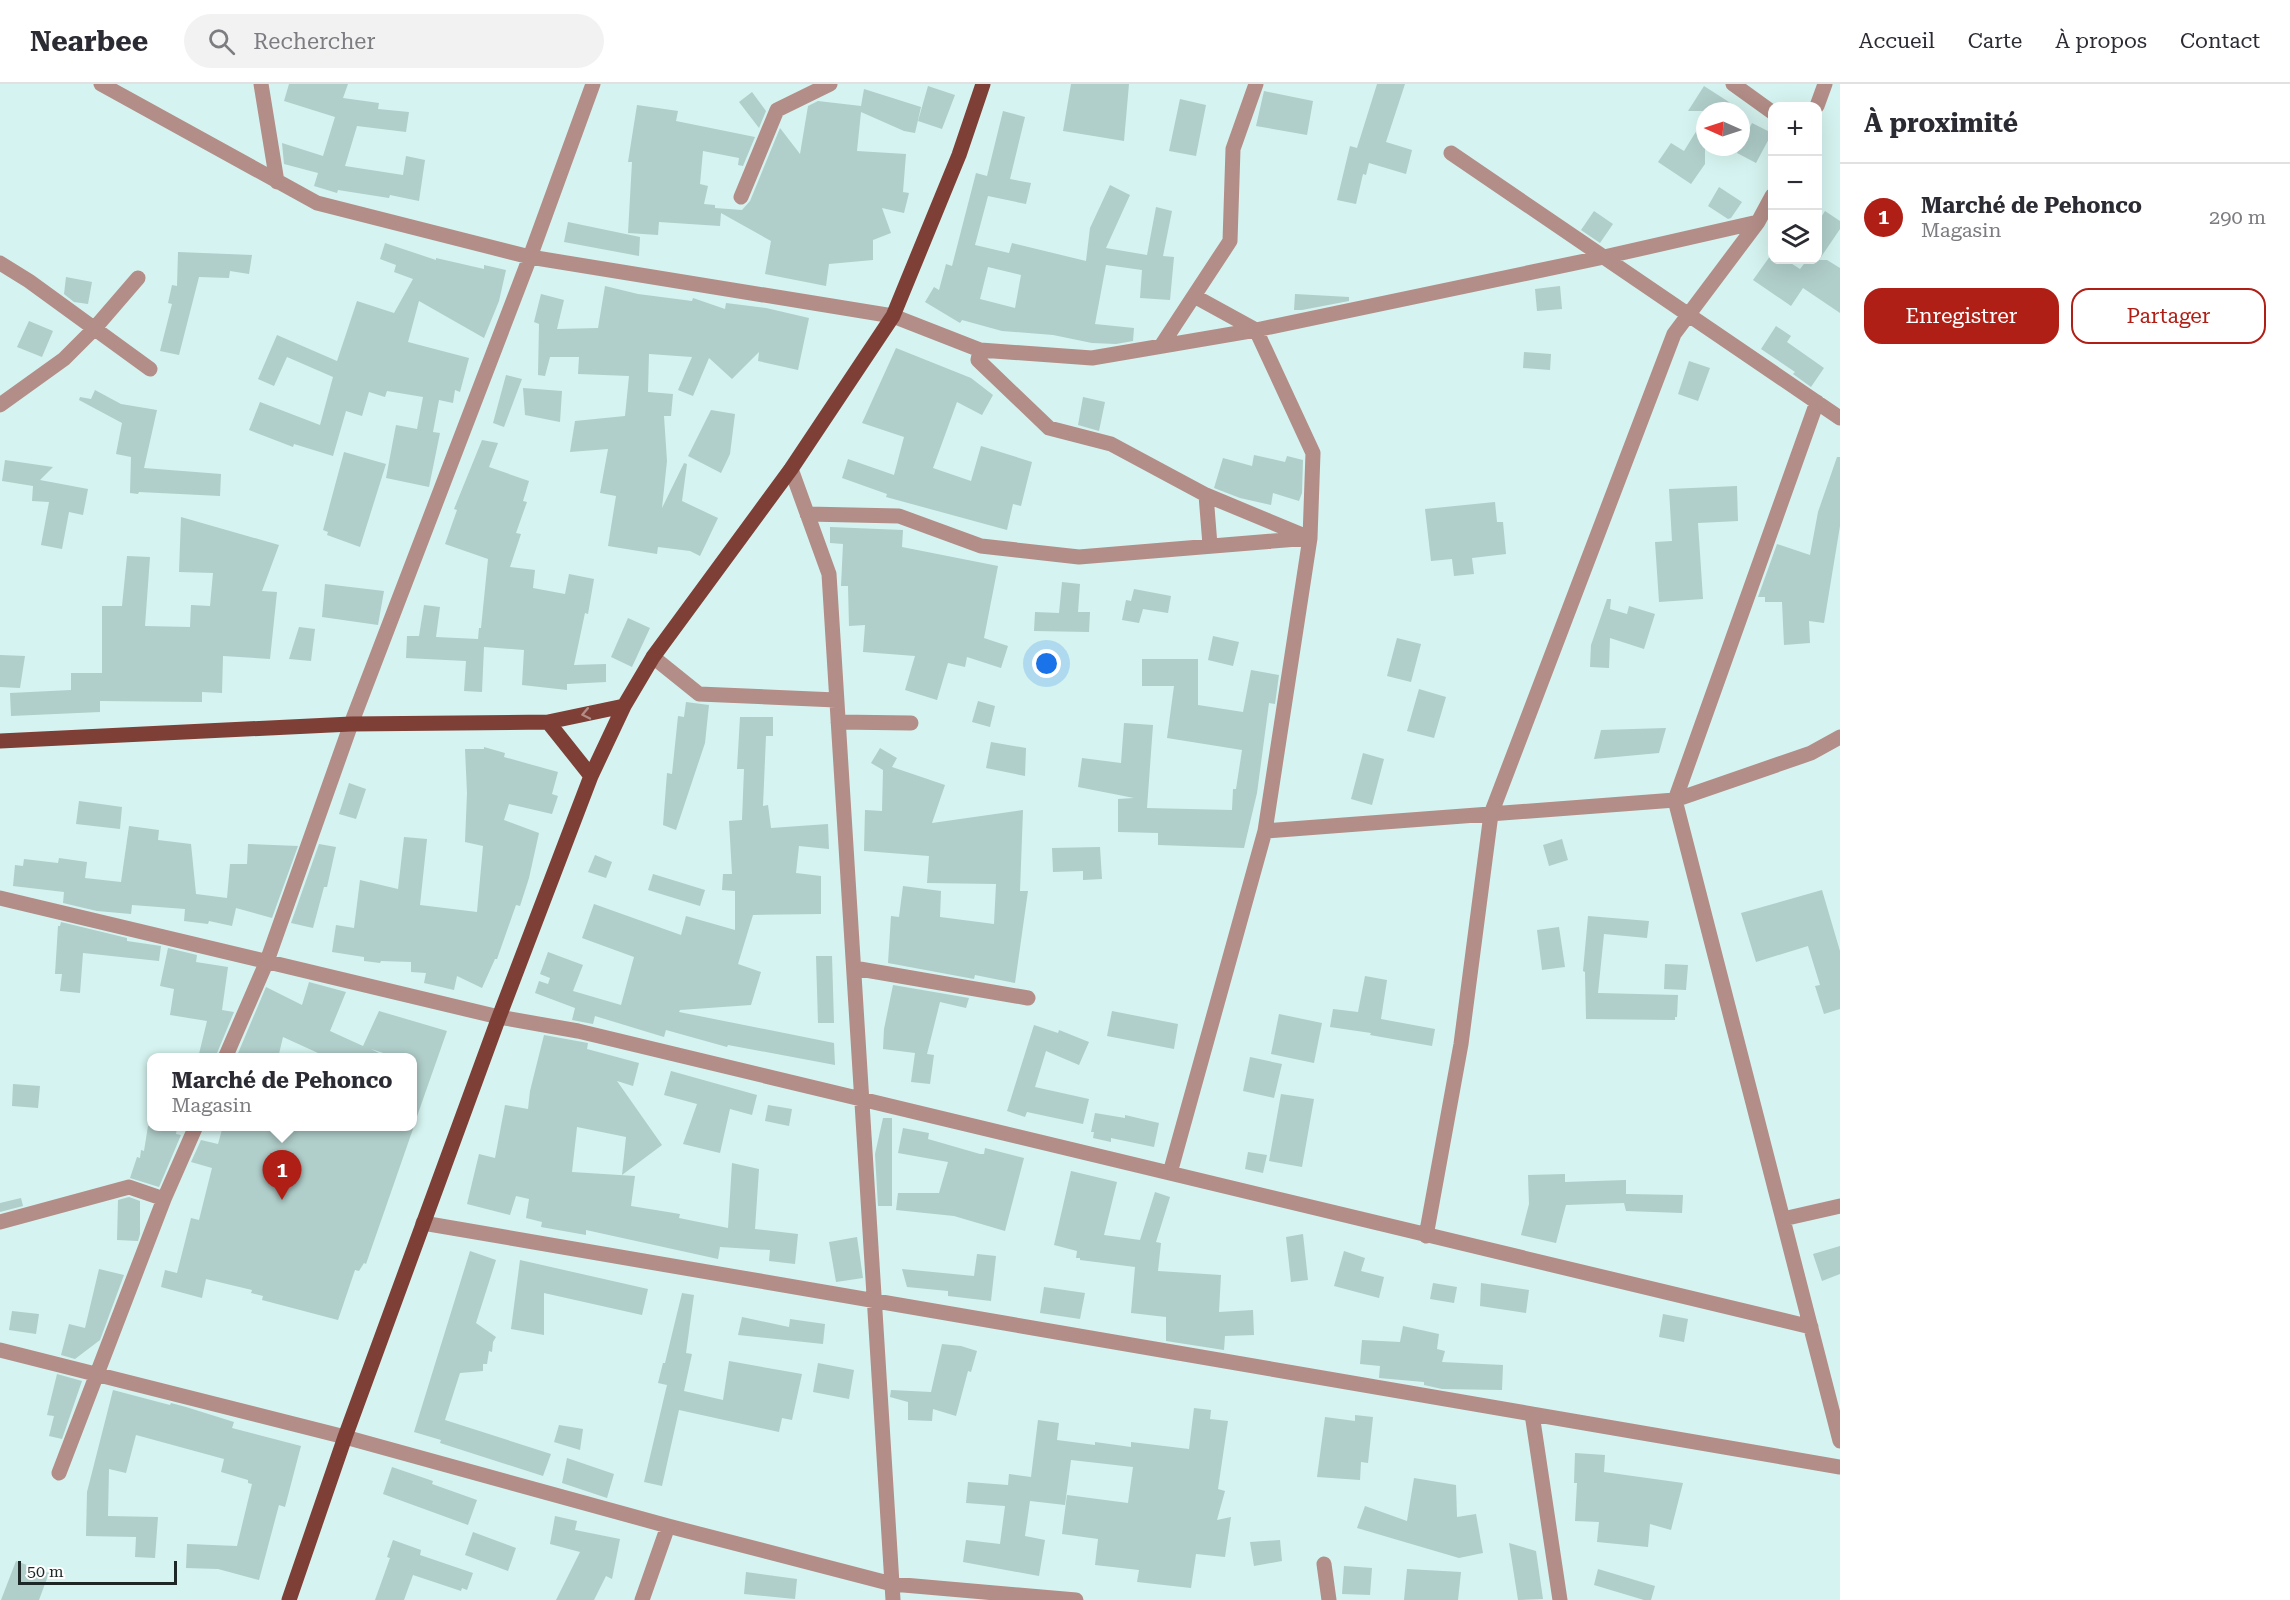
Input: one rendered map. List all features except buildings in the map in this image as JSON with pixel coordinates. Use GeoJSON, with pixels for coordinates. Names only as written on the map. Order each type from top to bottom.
{"type":"FeatureCollection","features":[{"type":"Feature","properties":{"kind":"main road"},"geometry":{"type":"LineString","coordinates":[[290,1600],[345,1437],[423,1223],[591,777],[624,706],[653,657],[791,469],[893,316],[959,155],[983,84]]}},
{"type":"Feature","properties":{"kind":"main road"},"geometry":{"type":"LineString","coordinates":[[0,741],[351,724],[548,722],[624,706]]}},
{"type":"Feature","properties":{"kind":"main road"},"geometry":{"type":"LineString","coordinates":[[548,722],[591,777]]}},
{"type":"Feature","properties":{"kind":"street"},"geometry":{"type":"LineString","coordinates":[[101,84],[317,203],[530,256],[893,316],[980,350],[1092,358],[1256,330],[1604,257],[1758,222]]}},
{"type":"Feature","properties":{"kind":"street"},"geometry":{"type":"LineString","coordinates":[[261,84],[277,182]]}},
{"type":"Feature","properties":{"kind":"street"},"geometry":{"type":"LineString","coordinates":[[227,1053],[267,961],[351,724],[530,256],[593,84]]}},
{"type":"Feature","properties":{"kind":"street"},"geometry":{"type":"LineString","coordinates":[[741,197],[777,110],[830,84]]}},
{"type":"Feature","properties":{"kind":"street"},"geometry":{"type":"LineString","coordinates":[[1161,346],[1230,242],[1233,148],[1256,84]]}},
{"type":"Feature","properties":{"kind":"street"},"geometry":{"type":"LineString","coordinates":[[1733,84],[1768,108]]}},
{"type":"Feature","properties":{"kind":"street"},"geometry":{"type":"LineString","coordinates":[[1818,102],[1825,84]]}},
{"type":"Feature","properties":{"kind":"street"},"geometry":{"type":"LineString","coordinates":[[1451,153],[1840,418]]}},
{"type":"Feature","properties":{"kind":"street"},"geometry":{"type":"LineString","coordinates":[[1426,1236],[1461,1044],[1491,814],[1674,334],[1758,222],[1768,205]]}},
{"type":"Feature","properties":{"kind":"street"},"geometry":{"type":"LineString","coordinates":[[0,263],[29,281],[150,369]]}},
{"type":"Feature","properties":{"kind":"street"},"geometry":{"type":"LineString","coordinates":[[0,405],[64,359],[138,278]]}},
{"type":"Feature","properties":{"kind":"street"},"geometry":{"type":"LineString","coordinates":[[1170,1173],[1265,831],[1310,538],[1312,453],[1256,330],[1194,296]]}},
{"type":"Feature","properties":{"kind":"street"},"geometry":{"type":"LineString","coordinates":[[980,350],[978,360],[1049,428],[1111,444],[1206,495],[1310,538]]}},
{"type":"Feature","properties":{"kind":"street"},"geometry":{"type":"LineString","coordinates":[[1817,402],[1676,800],[1840,1441]]}},
{"type":"Feature","properties":{"kind":"street"},"geometry":{"type":"LineString","coordinates":[[791,469],[829,574],[893,1600]]}},
{"type":"Feature","properties":{"kind":"street"},"geometry":{"type":"LineString","coordinates":[[1206,495],[1210,545]]}},
{"type":"Feature","properties":{"kind":"street"},"geometry":{"type":"LineString","coordinates":[[807,514],[899,516],[981,546],[1078,557],[1310,538]]}},
{"type":"Feature","properties":{"kind":"street"},"geometry":{"type":"LineString","coordinates":[[653,657],[699,694],[837,700]]}},
{"type":"Feature","properties":{"kind":"street"},"geometry":{"type":"LineString","coordinates":[[838,722],[911,723]]}},
{"type":"Feature","properties":{"kind":"street"},"geometry":{"type":"LineString","coordinates":[[1265,831],[1676,800],[1811,753],[1840,737]]}},
{"type":"Feature","properties":{"kind":"street"},"geometry":{"type":"LineString","coordinates":[[0,898],[499,1017],[578,1030],[1811,1327]]}},
{"type":"Feature","properties":{"kind":"street"},"geometry":{"type":"LineString","coordinates":[[854,968],[1028,998]]}},
{"type":"Feature","properties":{"kind":"street"},"geometry":{"type":"LineString","coordinates":[[59,1473],[164,1199],[194,1131]]}},
{"type":"Feature","properties":{"kind":"street"},"geometry":{"type":"LineString","coordinates":[[0,1222],[129,1186],[164,1199]]}},
{"type":"Feature","properties":{"kind":"street"},"geometry":{"type":"LineString","coordinates":[[1783,1219],[1840,1206]]}},
{"type":"Feature","properties":{"kind":"street"},"geometry":{"type":"LineString","coordinates":[[423,1223],[1840,1467]]}},
{"type":"Feature","properties":{"kind":"street"},"geometry":{"type":"LineString","coordinates":[[0,1350],[345,1437],[668,1527],[892,1584],[1076,1600]]}},
{"type":"Feature","properties":{"kind":"street"},"geometry":{"type":"LineString","coordinates":[[1532,1414],[1560,1600]]}},
{"type":"Feature","properties":{"kind":"street"},"geometry":{"type":"LineString","coordinates":[[642,1600],[668,1527]]}},
{"type":"Feature","properties":{"kind":"street"},"geometry":{"type":"LineString","coordinates":[[1324,1564],[1329,1600]]}},
{"type":"Feature","properties":{"kind":"place","name":"Marché de Pehonco"},"geometry":{"type":"Point","coordinates":[282,1200]}}]}
